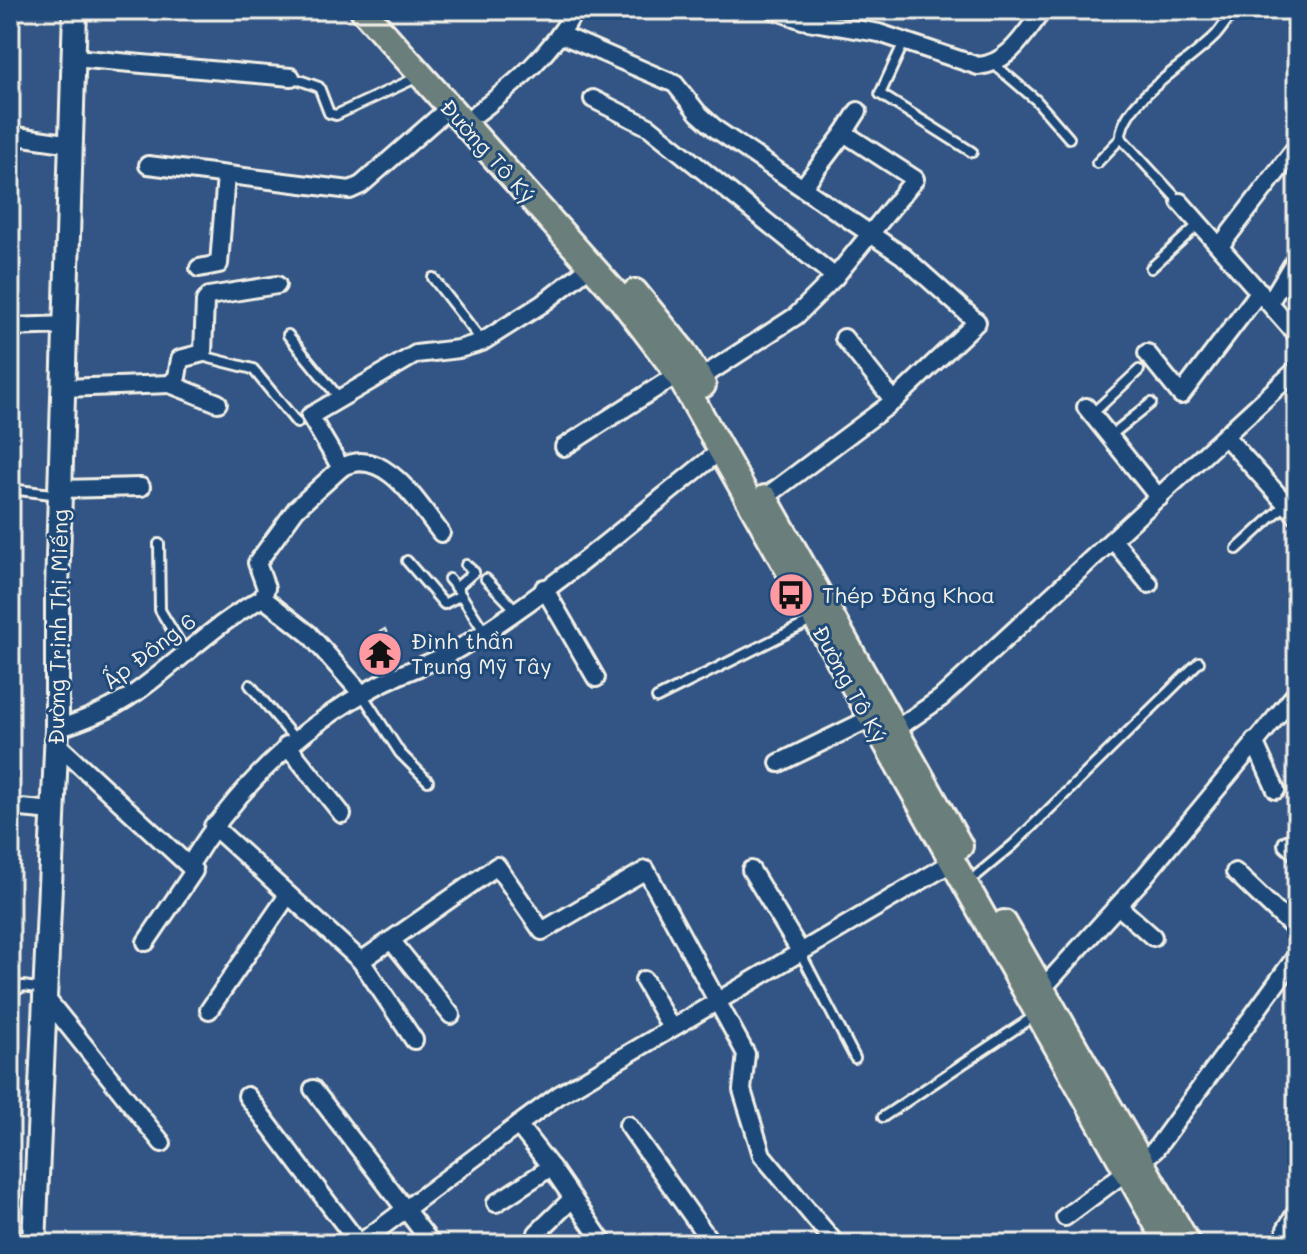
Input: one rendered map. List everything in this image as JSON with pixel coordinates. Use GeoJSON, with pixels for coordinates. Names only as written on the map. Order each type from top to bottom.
{"type":"FeatureCollection","features":[{"type":"Feature","properties":{"kind":"main road","name":"Đường Trịnh Thị Miếng"},"geometry":{"type":"LineString","coordinates":[[34,1244],[57,736],[60,492],[75,10]]}},
{"type":"Feature","properties":{"kind":"main road","name":"Đường Tô Ký"},"geometry":{"type":"LineString","coordinates":[[363,10],[689,376]]}},
{"type":"Feature","properties":{"kind":"main road","name":"Đường Tô Ký"},"geometry":{"type":"LineString","coordinates":[[384,10],[658,318],[758,502],[895,730],[1042,989],[1133,1166],[1168,1244]]}},
{"type":"Feature","properties":{"kind":"main road","name":"Đường Tô Ký"},"geometry":{"type":"LineString","coordinates":[[758,502],[813,620],[1037,1015],[1133,1166],[1188,1244]]}},
{"type":"Feature","properties":{"kind":"street"},"geometry":{"type":"LineString","coordinates":[[476,114],[513,86],[562,35],[575,10]]}},
{"type":"Feature","properties":{"kind":"street"},"geometry":{"type":"LineString","coordinates":[[774,10],[802,20],[905,41],[978,66],[995,65],[1043,10]]}},
{"type":"Feature","properties":{"kind":"street"},"geometry":{"type":"LineString","coordinates":[[562,35],[675,84],[698,113],[717,130],[936,282],[977,322],[894,401],[758,502]]}},
{"type":"Feature","properties":{"kind":"street"},"geometry":{"type":"LineString","coordinates":[[74,58],[291,77]]}},
{"type":"Feature","properties":{"kind":"street"},"geometry":{"type":"LineString","coordinates":[[593,99],[649,127],[835,277]]}},
{"type":"Feature","properties":{"kind":"street"},"geometry":{"type":"LineString","coordinates":[[148,165],[350,190],[361,185],[449,108]]}},
{"type":"Feature","properties":{"kind":"street"},"geometry":{"type":"LineString","coordinates":[[803,187],[858,111]]}},
{"type":"Feature","properties":{"kind":"street"},"geometry":{"type":"LineString","coordinates":[[564,447],[689,376],[754,347],[796,316],[835,277],[915,179],[844,133]]}},
{"type":"Feature","properties":{"kind":"street"},"geometry":{"type":"LineString","coordinates":[[10,135],[72,144]]}},
{"type":"Feature","properties":{"kind":"street"},"geometry":{"type":"LineString","coordinates":[[1220,246],[1297,146]]}},
{"type":"Feature","properties":{"kind":"street"},"geometry":{"type":"LineString","coordinates":[[199,268],[219,264],[226,175]]}},
{"type":"Feature","properties":{"kind":"street"},"geometry":{"type":"LineString","coordinates":[[1180,202],[1297,335]]}},
{"type":"Feature","properties":{"kind":"street"},"geometry":{"type":"LineString","coordinates":[[1147,353],[1181,395],[1297,257]]}},
{"type":"Feature","properties":{"kind":"street"},"geometry":{"type":"LineString","coordinates":[[341,468],[303,420],[416,354],[459,349],[482,342],[542,304],[591,266]]}},
{"type":"Feature","properties":{"kind":"street"},"geometry":{"type":"LineString","coordinates":[[170,384],[177,377],[180,359],[201,356],[205,301],[209,296],[277,285]]}},
{"type":"Feature","properties":{"kind":"street"},"geometry":{"type":"LineString","coordinates":[[10,327],[67,325]]}},
{"type":"Feature","properties":{"kind":"street"},"geometry":{"type":"LineString","coordinates":[[844,338],[894,401]]}},
{"type":"Feature","properties":{"kind":"street"},"geometry":{"type":"LineString","coordinates":[[895,730],[941,698],[1297,369]]}},
{"type":"Feature","properties":{"kind":"street"},"geometry":{"type":"LineString","coordinates":[[64,388],[170,384],[218,403]]}},
{"type":"Feature","properties":{"kind":"street"},"geometry":{"type":"LineString","coordinates":[[1089,410],[1159,498]]}},
{"type":"Feature","properties":{"kind":"street"},"geometry":{"type":"LineString","coordinates":[[1225,436],[1292,510]]}},
{"type":"Feature","properties":{"kind":"street"},"geometry":{"type":"LineString","coordinates":[[189,866],[213,826],[291,741],[362,694],[462,647],[544,588],[727,445]]}},
{"type":"Feature","properties":{"kind":"street"},"geometry":{"type":"LineString","coordinates":[[362,694],[309,634],[263,598],[266,588],[257,563],[296,509],[354,460],[366,462],[398,479],[441,533]]}},
{"type":"Feature","properties":{"kind":"street"},"geometry":{"type":"LineString","coordinates":[[60,492],[141,487]]}},
{"type":"Feature","properties":{"kind":"street"},"geometry":{"type":"LineString","coordinates":[[1113,540],[1149,584]]}},
{"type":"Feature","properties":{"kind":"street"},"geometry":{"type":"LineString","coordinates":[[544,588],[596,678]]}},
{"type":"Feature","properties":{"kind":"street","name":"Ấp Đông 6"},"geometry":{"type":"LineString","coordinates":[[57,736],[133,694],[232,615],[263,598]]}},
{"type":"Feature","properties":{"kind":"street"},"geometry":{"type":"LineString","coordinates":[[1042,989],[1118,906],[1297,692]]}},
{"type":"Feature","properties":{"kind":"street"},"geometry":{"type":"LineString","coordinates":[[779,763],[869,719]]}},
{"type":"Feature","properties":{"kind":"street"},"geometry":{"type":"LineString","coordinates":[[57,736],[194,871],[146,942]]}},
{"type":"Feature","properties":{"kind":"street"},"geometry":{"type":"LineString","coordinates":[[291,741],[342,814]]}},
{"type":"Feature","properties":{"kind":"street"},"geometry":{"type":"LineString","coordinates":[[1254,741],[1276,790]]}},
{"type":"Feature","properties":{"kind":"street"},"geometry":{"type":"LineString","coordinates":[[10,807],[53,811]]}},
{"type":"Feature","properties":{"kind":"street"},"geometry":{"type":"LineString","coordinates":[[213,826],[361,961],[414,1040]]}},
{"type":"Feature","properties":{"kind":"street"},"geometry":{"type":"LineString","coordinates":[[247,1096],[359,1244],[559,1095],[951,863]]}},
{"type":"Feature","properties":{"kind":"street"},"geometry":{"type":"LineString","coordinates":[[361,961],[497,866],[542,931],[646,870],[746,1054],[742,1090],[762,1155],[836,1244]]}},
{"type":"Feature","properties":{"kind":"street"},"geometry":{"type":"LineString","coordinates":[[751,870],[800,951]]}},
{"type":"Feature","properties":{"kind":"street"},"geometry":{"type":"LineString","coordinates":[[1235,872],[1297,931]]}},
{"type":"Feature","properties":{"kind":"street"},"geometry":{"type":"LineString","coordinates":[[209,1010],[288,895]]}},
{"type":"Feature","properties":{"kind":"street"},"geometry":{"type":"LineString","coordinates":[[1118,906],[1153,937]]}},
{"type":"Feature","properties":{"kind":"street"},"geometry":{"type":"LineString","coordinates":[[391,940],[451,1015]]}},
{"type":"Feature","properties":{"kind":"street"},"geometry":{"type":"LineString","coordinates":[[1065,1217],[1155,1150],[1297,955]]}},
{"type":"Feature","properties":{"kind":"street"},"geometry":{"type":"LineString","coordinates":[[644,980],[671,1028]]}},
{"type":"Feature","properties":{"kind":"street"},"geometry":{"type":"LineString","coordinates":[[45,994],[162,1143]]}},
{"type":"Feature","properties":{"kind":"street"},"geometry":{"type":"LineString","coordinates":[[313,1089],[432,1244]]}},
{"type":"Feature","properties":{"kind":"street"},"geometry":{"type":"LineString","coordinates":[[518,1125],[604,1244]]}},
{"type":"Feature","properties":{"kind":"street"},"geometry":{"type":"LineString","coordinates":[[628,1125],[712,1244]]}},
{"type":"Feature","properties":{"kind":"street"},"geometry":{"type":"LineString","coordinates":[[496,1203],[551,1167]]}},
{"type":"Feature","properties":{"kind":"street"},"geometry":{"type":"LineString","coordinates":[[536,1244],[537,1233],[573,1198]]}},
{"type":"Feature","properties":{"kind":"street"},"geometry":{"type":"LineString","coordinates":[[1297,1211],[1286,1229],[1297,1240]]}},
{"type":"Feature","properties":{"kind":"lane"},"geometry":{"type":"LineString","coordinates":[[1180,202],[1121,138],[1121,126],[1143,97],[1216,35],[1235,10]]}},
{"type":"Feature","properties":{"kind":"lane"},"geometry":{"type":"LineString","coordinates":[[905,41],[880,94],[972,152]]}},
{"type":"Feature","properties":{"kind":"lane"},"geometry":{"type":"LineString","coordinates":[[995,65],[1036,100],[1069,138]]}},
{"type":"Feature","properties":{"kind":"lane"},"geometry":{"type":"LineString","coordinates":[[291,77],[319,87],[329,113],[336,115],[421,76]]}},
{"type":"Feature","properties":{"kind":"lane"},"geometry":{"type":"LineString","coordinates":[[1097,163],[1121,138]]}},
{"type":"Feature","properties":{"kind":"lane"},"geometry":{"type":"LineString","coordinates":[[1151,268],[1199,223]]}},
{"type":"Feature","properties":{"kind":"lane"},"geometry":{"type":"LineString","coordinates":[[433,278],[482,342]]}},
{"type":"Feature","properties":{"kind":"lane"},"geometry":{"type":"LineString","coordinates":[[288,335],[341,399]]}},
{"type":"Feature","properties":{"kind":"lane"},"geometry":{"type":"LineString","coordinates":[[201,356],[253,369],[303,420]]}},
{"type":"Feature","properties":{"kind":"lane"},"geometry":{"type":"LineString","coordinates":[[1089,410],[1139,370]]}},
{"type":"Feature","properties":{"kind":"lane"},"geometry":{"type":"LineString","coordinates":[[1110,436],[1151,403]]}},
{"type":"Feature","properties":{"kind":"lane"},"geometry":{"type":"LineString","coordinates":[[10,489],[60,492]]}},
{"type":"Feature","properties":{"kind":"lane"},"geometry":{"type":"LineString","coordinates":[[1237,549],[1292,510]]}},
{"type":"Feature","properties":{"kind":"lane"},"geometry":{"type":"LineString","coordinates":[[159,544],[160,610],[186,653]]}},
{"type":"Feature","properties":{"kind":"lane"},"geometry":{"type":"LineString","coordinates":[[407,561],[444,604],[474,572],[466,565]]}},
{"type":"Feature","properties":{"kind":"lane"},"geometry":{"type":"LineString","coordinates":[[449,579],[484,631]]}},
{"type":"Feature","properties":{"kind":"lane"},"geometry":{"type":"LineString","coordinates":[[486,579],[515,609]]}},
{"type":"Feature","properties":{"kind":"lane"},"geometry":{"type":"LineString","coordinates":[[657,698],[813,620]]}},
{"type":"Feature","properties":{"kind":"lane"},"geometry":{"type":"LineString","coordinates":[[977,875],[1013,845],[1199,662]]}},
{"type":"Feature","properties":{"kind":"lane"},"geometry":{"type":"LineString","coordinates":[[250,685],[291,741]]}},
{"type":"Feature","properties":{"kind":"lane"},"geometry":{"type":"LineString","coordinates":[[362,694],[400,753],[413,762],[428,781]]}},
{"type":"Feature","properties":{"kind":"lane"},"geometry":{"type":"LineString","coordinates":[[800,951],[855,1058]]}},
{"type":"Feature","properties":{"kind":"lane"},"geometry":{"type":"LineString","coordinates":[[10,994],[23,986],[45,994]]}},
{"type":"Feature","properties":{"kind":"lane"},"geometry":{"type":"LineString","coordinates":[[883,1117],[1037,1015]]}},
{"type":"Feature","properties":{"kind":"building"},"geometry":{"type":"Polygon","coordinates":[[[385,629],[393,645],[375,654],[367,639],[385,629]]]}},
{"type":"Feature","properties":{"kind":"place","name":"Thép Đăng Khoa"},"geometry":{"type":"Point","coordinates":[791,595]}},
{"type":"Feature","properties":{"kind":"place","name":"Đình thần Trung Mỹ Tây"},"geometry":{"type":"Point","coordinates":[380,654]}}]}
